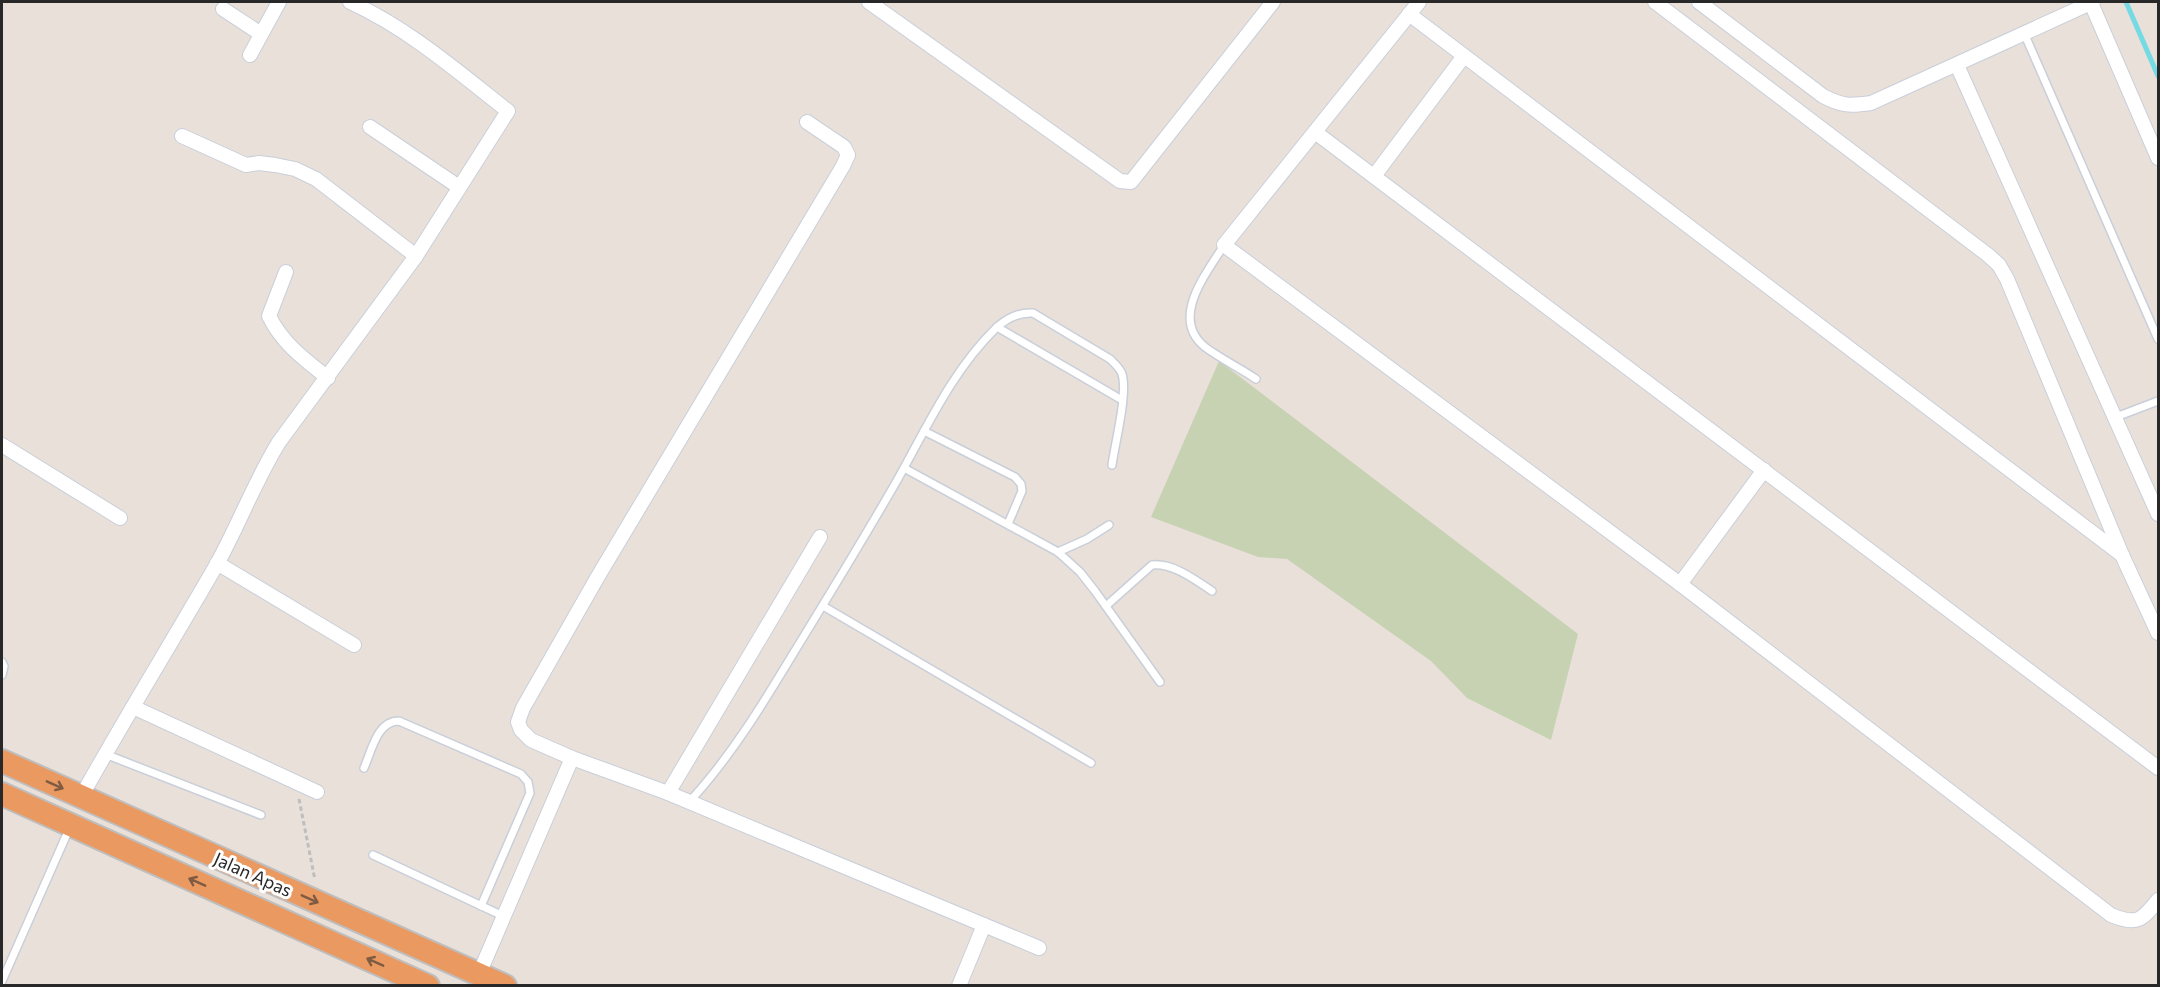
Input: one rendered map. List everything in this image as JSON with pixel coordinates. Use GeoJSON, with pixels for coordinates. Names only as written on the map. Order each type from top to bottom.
{"type":"FeatureCollection","features":[{"type":"Feature","properties":{"kind":"highway","name":"Jalan Apas"},"geometry":{"type":"LineString","coordinates":[[2,761],[505,986]]}},
{"type":"Feature","properties":{"kind":"highway","name":"Jalan Apas"},"geometry":{"type":"LineString","coordinates":[[2,794],[428,986]]}},
{"type":"Feature","properties":{"kind":"street"},"geometry":{"type":"LineString","coordinates":[[250,55],[279,2]]}},
{"type":"Feature","properties":{"kind":"street"},"geometry":{"type":"LineString","coordinates":[[81,796],[217,564],[279,442],[416,256],[508,111],[426,45],[350,2]]}},
{"type":"Feature","properties":{"kind":"street"},"geometry":{"type":"LineString","coordinates":[[869,2],[1120,182],[1131,182],[1139,173],[1273,2]]}},
{"type":"Feature","properties":{"kind":"street"},"geometry":{"type":"LineString","coordinates":[[1419,2],[1224,245],[1680,584],[2111,915],[2124,921],[2136,921],[2145,916],[2158,900]]}},
{"type":"Feature","properties":{"kind":"street"},"geometry":{"type":"LineString","coordinates":[[1655,2],[1988,255],[1999,266],[2007,279],[2122,555],[2158,633]]}},
{"type":"Feature","properties":{"kind":"street"},"geometry":{"type":"LineString","coordinates":[[1699,2],[1823,96],[1839,105],[1871,103],[2092,2],[2158,158]]}},
{"type":"Feature","properties":{"kind":"street"},"geometry":{"type":"LineString","coordinates":[[223,9],[261,34]]}},
{"type":"Feature","properties":{"kind":"street"},"geometry":{"type":"LineString","coordinates":[[1409,14],[2122,555]]}},
{"type":"Feature","properties":{"kind":"street"},"geometry":{"type":"LineString","coordinates":[[1374,176],[1464,56]]}},
{"type":"Feature","properties":{"kind":"street"},"geometry":{"type":"LineString","coordinates":[[1957,65],[2158,514]]}},
{"type":"Feature","properties":{"kind":"street"},"geometry":{"type":"LineString","coordinates":[[807,122],[844,147],[848,155],[843,166],[603,568],[523,708],[518,722],[521,730],[531,740],[572,758],[668,792],[1040,948]]}},
{"type":"Feature","properties":{"kind":"street"},"geometry":{"type":"LineString","coordinates":[[370,127],[459,188]]}},
{"type":"Feature","properties":{"kind":"street"},"geometry":{"type":"LineString","coordinates":[[1315,132],[2158,768]]}},
{"type":"Feature","properties":{"kind":"street"},"geometry":{"type":"LineString","coordinates":[[182,136],[246,165],[259,163],[295,169],[316,179],[416,256]]}},
{"type":"Feature","properties":{"kind":"street"},"geometry":{"type":"LineString","coordinates":[[286,272],[269,316],[276,330],[292,349],[328,378]]}},
{"type":"Feature","properties":{"kind":"street"},"geometry":{"type":"LineString","coordinates":[[2,445],[120,518]]}},
{"type":"Feature","properties":{"kind":"street"},"geometry":{"type":"LineString","coordinates":[[1680,584],[1764,470]]}},
{"type":"Feature","properties":{"kind":"street"},"geometry":{"type":"LineString","coordinates":[[668,792],[820,537]]}},
{"type":"Feature","properties":{"kind":"street"},"geometry":{"type":"LineString","coordinates":[[217,564],[354,645]]}},
{"type":"Feature","properties":{"kind":"street"},"geometry":{"type":"LineString","coordinates":[[133,707],[316,792]]}},
{"type":"Feature","properties":{"kind":"street"},"geometry":{"type":"LineString","coordinates":[[479,974],[572,758]]}},
{"type":"Feature","properties":{"kind":"street"},"geometry":{"type":"LineString","coordinates":[[959,986],[984,924]]}},
{"type":"Feature","properties":{"kind":"lane"},"geometry":{"type":"LineString","coordinates":[[2024,33],[2158,339]]}},
{"type":"Feature","properties":{"kind":"lane"},"geometry":{"type":"LineString","coordinates":[[1224,245],[1194,293],[1190,313],[1191,324],[1195,336],[1205,346],[1257,378]]}},
{"type":"Feature","properties":{"kind":"lane"},"geometry":{"type":"LineString","coordinates":[[689,802],[717,770],[771,690],[904,468],[942,398],[969,360],[997,327],[1016,315],[1033,314],[1118,366],[1122,375],[1122,400],[1112,465]]}},
{"type":"Feature","properties":{"kind":"lane"},"geometry":{"type":"LineString","coordinates":[[997,327],[1122,400]]}},
{"type":"Feature","properties":{"kind":"lane"},"geometry":{"type":"LineString","coordinates":[[2116,417],[2158,401]]}},
{"type":"Feature","properties":{"kind":"lane"},"geometry":{"type":"LineString","coordinates":[[924,430],[1015,477],[1021,484],[1022,491],[1008,524]]}},
{"type":"Feature","properties":{"kind":"lane"},"geometry":{"type":"LineString","coordinates":[[904,468],[1058,552],[1080,573],[1106,606],[1160,682]]}},
{"type":"Feature","properties":{"kind":"lane"},"geometry":{"type":"LineString","coordinates":[[1058,552],[1087,539],[1109,525]]}},
{"type":"Feature","properties":{"kind":"lane"},"geometry":{"type":"LineString","coordinates":[[1106,606],[1152,565],[1161,565],[1181,572],[1212,591]]}},
{"type":"Feature","properties":{"kind":"lane"},"geometry":{"type":"LineString","coordinates":[[823,606],[1091,763]]}},
{"type":"Feature","properties":{"kind":"lane"},"geometry":{"type":"LineString","coordinates":[[2,662],[4,666],[2,675]]}},
{"type":"Feature","properties":{"kind":"lane"},"geometry":{"type":"LineString","coordinates":[[364,768],[381,728],[391,721],[399,720],[521,774],[528,782],[530,793],[481,906]]}},
{"type":"Feature","properties":{"kind":"lane"},"geometry":{"type":"LineString","coordinates":[[105,753],[261,815]]}},
{"type":"Feature","properties":{"kind":"lane"},"geometry":{"type":"LineString","coordinates":[[2,981],[70,825]]}},
{"type":"Feature","properties":{"kind":"lane"},"geometry":{"type":"LineString","coordinates":[[373,855],[504,916]]}},
{"type":"Feature","properties":{"kind":"path"},"geometry":{"type":"LineString","coordinates":[[301,784],[299,800],[315,880]]}},
{"type":"Feature","properties":{"kind":"green space"},"geometry":{"type":"Polygon","coordinates":[[[1219,361],[1578,634],[1551,740],[1467,698],[1431,661],[1287,559],[1258,557],[1151,517],[1219,361]]]}},
{"type":"Feature","properties":{"kind":"waterway"},"geometry":{"type":"LineString","coordinates":[[2126,2],[2158,76]]}}]}
